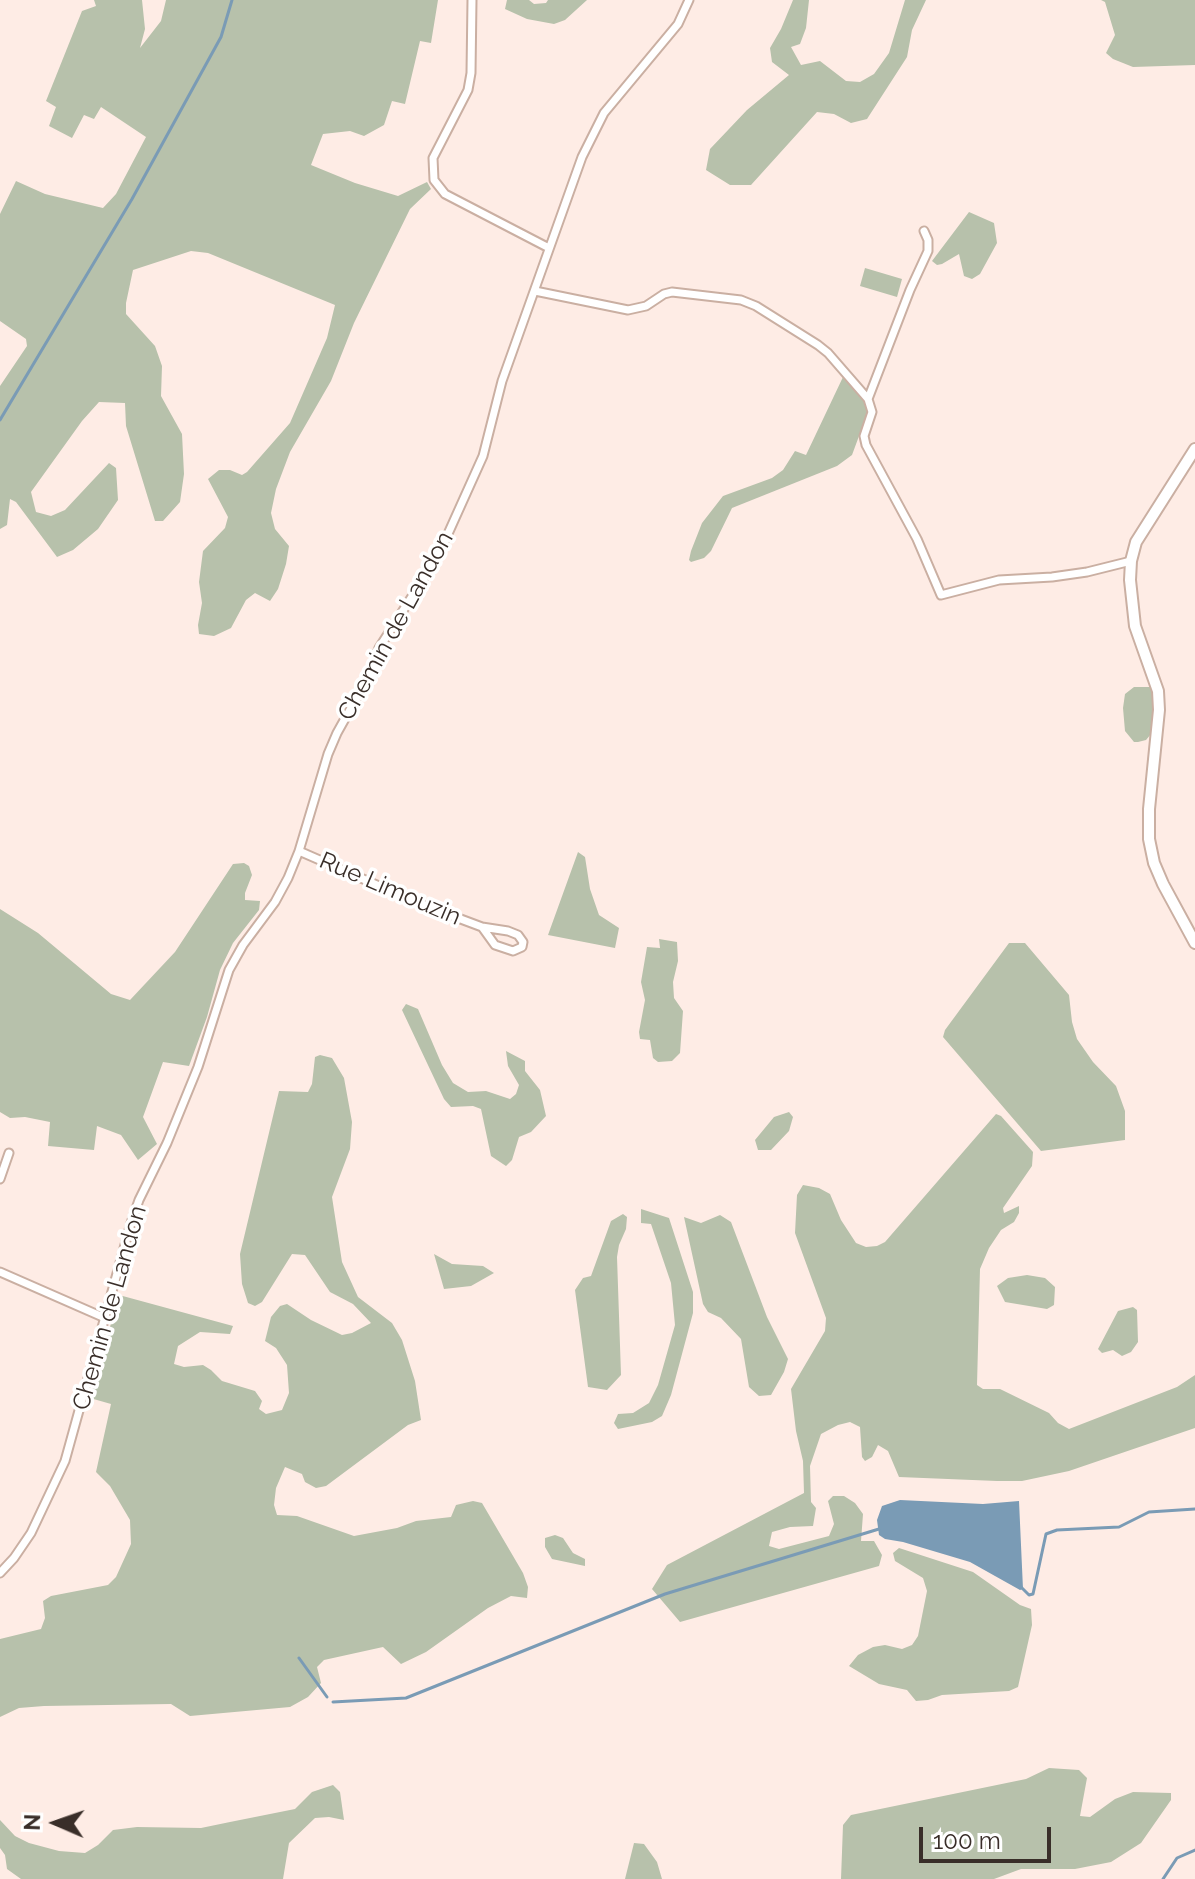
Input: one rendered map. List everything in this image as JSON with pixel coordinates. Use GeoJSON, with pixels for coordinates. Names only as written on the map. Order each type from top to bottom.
{"type":"FeatureCollection","features":[{"type":"Feature","properties":{"kind":"street"},"geometry":{"type":"LineString","coordinates":[[472,0],[468,90],[433,158],[434,180],[445,194],[549,248]]}},
{"type":"Feature","properties":{"kind":"street","name":"Chemin de Landon"},"geometry":{"type":"LineString","coordinates":[[0,1573],[31,1533],[56,1483],[76,1427],[139,1200],[163,1153],[198,1067],[229,970],[243,945],[275,902],[299,851],[337,733],[366,681],[379,648],[438,556],[471,486],[489,436],[502,381],[582,157],[597,124],[618,94],[678,24],[689,0]]}},
{"type":"Feature","properties":{"kind":"street"},"geometry":{"type":"LineString","coordinates":[[868,399],[928,251],[924,231]]}},
{"type":"Feature","properties":{"kind":"street"},"geometry":{"type":"LineString","coordinates":[[535,291],[628,310],[646,306],[672,292],[741,300],[756,306],[828,353],[868,399],[872,412],[864,436],[866,445],[917,539],[941,595],[999,580],[1052,577],[1131,561]]}},
{"type":"Feature","properties":{"kind":"street"},"geometry":{"type":"LineString","coordinates":[[1195,449],[1192,463],[1136,542],[1131,561],[1131,602],[1135,626],[1158,691],[1149,839],[1163,884],[1195,943]]}},
{"type":"Feature","properties":{"kind":"street","name":"Rue Limouzin"},"geometry":{"type":"LineString","coordinates":[[299,851],[418,903],[482,927],[518,935],[523,942],[522,947],[513,951],[495,945],[482,927]]}},
{"type":"Feature","properties":{"kind":"street"},"geometry":{"type":"LineString","coordinates":[[0,1179],[9,1153]]}},
{"type":"Feature","properties":{"kind":"street"},"geometry":{"type":"LineString","coordinates":[[0,1272],[105,1318]]}},
{"type":"Feature","properties":{"kind":"green space"},"geometry":{"type":"Polygon","coordinates":[[[94,0],[142,0],[145,29],[140,48],[161,21],[166,0],[438,0],[431,43],[420,41],[405,104],[392,101],[384,125],[364,136],[350,131],[323,134],[311,165],[398,196],[427,182],[431,189],[410,209],[354,323],[331,381],[290,452],[271,513],[275,529],[289,546],[278,589],[270,601],[255,593],[246,600],[231,628],[214,636],[199,634],[202,603],[199,582],[203,551],[225,528],[228,517],[208,479],[219,470],[242,475],[247,472],[290,423],[327,338],[335,305],[208,253],[191,251],[133,270],[126,314],[155,346],[162,366],[161,396],[182,434],[184,474],[180,502],[163,521],[155,521],[126,426],[125,403],[99,402],[31,492],[36,512],[51,516],[65,510],[109,463],[116,468],[118,500],[98,529],[73,550],[57,557],[16,502],[10,499],[7,525],[0,529],[0,386],[27,346],[26,339],[0,321],[0,214],[16,181],[45,194],[103,208],[116,194],[146,137],[101,107],[94,119],[84,115],[72,138],[49,126],[56,107],[46,101],[82,11],[96,6],[94,0]]]}},
{"type":"Feature","properties":{"kind":"green space"},"geometry":{"type":"Polygon","coordinates":[[[507,0],[529,0],[534,4],[548,0],[587,0],[565,20],[554,24],[527,19],[505,9],[507,0]]]}},
{"type":"Feature","properties":{"kind":"green space"},"geometry":{"type":"Polygon","coordinates":[[[793,0],[809,0],[806,28],[800,44],[791,47],[801,65],[820,61],[846,81],[860,82],[874,74],[889,53],[905,0],[926,0],[912,30],[907,57],[867,119],[851,123],[834,114],[817,112],[751,185],[730,185],[706,170],[710,149],[747,110],[789,75],[772,62],[770,48],[793,0]]]}},
{"type":"Feature","properties":{"kind":"green space"},"geometry":{"type":"Polygon","coordinates":[[[1101,0],[1195,0],[1195,65],[1133,67],[1113,59],[1106,53],[1115,35],[1105,2],[1101,0]]]}},
{"type":"Feature","properties":{"kind":"green space"},"geometry":{"type":"Polygon","coordinates":[[[969,212],[994,223],[997,243],[980,274],[972,279],[964,276],[959,254],[942,264],[932,261],[969,212]]]}},
{"type":"Feature","properties":{"kind":"green space"},"geometry":{"type":"Polygon","coordinates":[[[865,268],[902,279],[897,297],[860,286],[865,268]]]}},
{"type":"Feature","properties":{"kind":"green space"},"geometry":{"type":"Polygon","coordinates":[[[843,377],[864,399],[869,409],[852,455],[837,466],[732,508],[711,551],[704,558],[691,562],[691,551],[702,523],[723,496],[772,478],[783,470],[795,451],[806,455],[843,377]]]}},
{"type":"Feature","properties":{"kind":"green space"},"geometry":{"type":"Polygon","coordinates":[[[1134,687],[1152,687],[1154,701],[1151,734],[1146,740],[1138,742],[1134,742],[1125,731],[1123,708],[1125,694],[1134,687]]]}},
{"type":"Feature","properties":{"kind":"green space"},"geometry":{"type":"Polygon","coordinates":[[[578,852],[585,857],[590,889],[599,915],[619,928],[615,948],[548,935],[578,852]]]}},
{"type":"Feature","properties":{"kind":"green space"},"geometry":{"type":"Polygon","coordinates":[[[233,864],[249,866],[252,875],[245,900],[260,901],[259,910],[233,943],[220,970],[189,1066],[163,1062],[143,1117],[157,1144],[138,1160],[121,1135],[97,1126],[94,1150],[48,1146],[50,1122],[25,1117],[10,1118],[0,1112],[0,909],[38,933],[111,994],[130,1000],[175,952],[233,864]]]}},
{"type":"Feature","properties":{"kind":"green space"},"geometry":{"type":"Polygon","coordinates":[[[659,939],[677,942],[674,998],[683,1011],[680,1053],[672,1061],[658,1062],[653,1058],[650,1040],[640,1039],[639,1032],[645,1000],[641,982],[647,947],[660,948],[659,939]]]}},
{"type":"Feature","properties":{"kind":"green space"},"geometry":{"type":"Polygon","coordinates":[[[1009,943],[1025,943],[1069,995],[1077,1039],[1116,1086],[1125,1111],[1125,1140],[1041,1151],[943,1037],[1009,943]]]}},
{"type":"Feature","properties":{"kind":"green space"},"geometry":{"type":"Polygon","coordinates":[[[406,1004],[418,1009],[453,1083],[468,1092],[486,1091],[510,1099],[519,1085],[508,1066],[506,1051],[525,1061],[525,1071],[540,1090],[546,1116],[531,1132],[519,1137],[512,1160],[506,1166],[491,1156],[481,1109],[473,1106],[451,1107],[444,1099],[402,1010],[406,1004]]]}},
{"type":"Feature","properties":{"kind":"green space"},"geometry":{"type":"Polygon","coordinates":[[[315,1057],[332,1058],[344,1078],[352,1122],[350,1149],[332,1197],[342,1262],[358,1297],[392,1323],[402,1340],[415,1381],[421,1420],[408,1425],[326,1486],[316,1488],[305,1482],[302,1474],[285,1467],[276,1488],[274,1505],[277,1515],[297,1516],[354,1536],[416,1521],[451,1517],[456,1505],[473,1501],[482,1503],[523,1573],[528,1587],[527,1598],[511,1596],[488,1608],[426,1652],[401,1664],[383,1647],[324,1660],[317,1667],[321,1683],[308,1697],[290,1707],[190,1716],[171,1704],[44,1706],[19,1708],[0,1717],[0,1639],[41,1629],[45,1618],[43,1601],[51,1596],[108,1585],[116,1577],[131,1544],[130,1520],[110,1486],[96,1472],[111,1404],[90,1398],[119,1295],[233,1326],[230,1334],[200,1332],[178,1346],[174,1364],[184,1367],[203,1365],[222,1381],[255,1391],[262,1401],[259,1409],[266,1414],[282,1410],[289,1393],[287,1365],[276,1348],[265,1341],[271,1317],[280,1306],[287,1304],[342,1335],[371,1323],[353,1304],[330,1292],[305,1255],[292,1254],[262,1302],[255,1306],[248,1303],[242,1284],[240,1254],[279,1091],[308,1092],[315,1057]]]}},
{"type":"Feature","properties":{"kind":"green space"},"geometry":{"type":"Polygon","coordinates":[[[789,1112],[793,1117],[789,1131],[771,1150],[758,1150],[755,1140],[774,1117],[789,1112]]]}},
{"type":"Feature","properties":{"kind":"green space"},"geometry":{"type":"Polygon","coordinates":[[[996,1114],[1033,1152],[1032,1166],[1003,1208],[1004,1213],[1019,1206],[1019,1213],[1014,1222],[1001,1230],[980,1269],[977,1385],[983,1389],[1000,1389],[1049,1413],[1069,1429],[1177,1387],[1195,1375],[1195,1428],[1069,1471],[1022,1481],[997,1481],[899,1477],[888,1451],[878,1445],[872,1457],[865,1461],[860,1427],[850,1422],[838,1425],[821,1434],[810,1466],[811,1502],[816,1508],[813,1526],[772,1532],[769,1546],[779,1549],[829,1536],[834,1524],[828,1501],[833,1496],[844,1496],[855,1503],[863,1514],[861,1541],[874,1541],[882,1555],[879,1566],[680,1622],[652,1589],[667,1565],[804,1493],[803,1461],[791,1389],[825,1331],[826,1318],[795,1233],[797,1195],[803,1185],[830,1194],[841,1220],[856,1243],[866,1247],[877,1246],[885,1242],[996,1114]]]}},
{"type":"Feature","properties":{"kind":"green space"},"geometry":{"type":"Polygon","coordinates":[[[641,1209],[669,1218],[693,1292],[693,1313],[671,1395],[662,1416],[652,1422],[618,1429],[614,1423],[618,1414],[633,1413],[649,1403],[658,1385],[675,1325],[671,1283],[651,1224],[641,1223],[641,1209]]]}},
{"type":"Feature","properties":{"kind":"green space"},"geometry":{"type":"Polygon","coordinates":[[[623,1214],[627,1217],[626,1229],[617,1257],[621,1375],[607,1390],[588,1387],[575,1290],[583,1278],[591,1276],[611,1221],[623,1214]]]}},
{"type":"Feature","properties":{"kind":"green space"},"geometry":{"type":"Polygon","coordinates":[[[720,1215],[731,1222],[767,1317],[788,1359],[771,1395],[759,1396],[749,1387],[741,1339],[721,1318],[708,1312],[703,1304],[684,1217],[701,1223],[720,1215]]]}},
{"type":"Feature","properties":{"kind":"green space"},"geometry":{"type":"Polygon","coordinates":[[[434,1254],[452,1264],[483,1266],[494,1273],[471,1286],[444,1289],[434,1254]]]}},
{"type":"Feature","properties":{"kind":"green space"},"geometry":{"type":"Polygon","coordinates":[[[1027,1275],[1045,1278],[1055,1287],[1054,1305],[1047,1309],[1005,1302],[997,1286],[1008,1278],[1027,1275]]]}},
{"type":"Feature","properties":{"kind":"green space"},"geometry":{"type":"Polygon","coordinates":[[[1133,1307],[1137,1310],[1138,1342],[1131,1352],[1122,1356],[1113,1350],[1102,1353],[1098,1349],[1118,1311],[1133,1307]]]}},
{"type":"Feature","properties":{"kind":"green space"},"geometry":{"type":"Polygon","coordinates":[[[555,1535],[563,1538],[573,1553],[585,1559],[585,1566],[552,1559],[545,1547],[545,1538],[555,1535]]]}},
{"type":"Feature","properties":{"kind":"green space"},"geometry":{"type":"Polygon","coordinates":[[[899,1548],[973,1572],[1020,1605],[1031,1609],[1032,1625],[1018,1687],[1009,1691],[942,1695],[916,1701],[907,1690],[879,1684],[849,1666],[858,1655],[873,1647],[885,1645],[902,1649],[912,1645],[918,1636],[927,1591],[923,1578],[895,1561],[893,1553],[899,1548]]]}},
{"type":"Feature","properties":{"kind":"green space"},"geometry":{"type":"Polygon","coordinates":[[[1049,1768],[1079,1770],[1087,1778],[1080,1816],[1090,1817],[1115,1799],[1133,1792],[1171,1793],[1171,1800],[1141,1843],[1111,1862],[1075,1869],[1021,1869],[994,1879],[841,1879],[843,1825],[851,1815],[1026,1779],[1049,1768]]]}},
{"type":"Feature","properties":{"kind":"green space"},"geometry":{"type":"Polygon","coordinates":[[[333,1785],[340,1792],[344,1820],[315,1818],[289,1843],[283,1879],[21,1879],[7,1869],[5,1855],[0,1848],[0,1820],[15,1836],[29,1843],[59,1851],[85,1853],[113,1830],[137,1827],[201,1828],[295,1809],[312,1792],[333,1785]]]}},
{"type":"Feature","properties":{"kind":"green space"},"geometry":{"type":"Polygon","coordinates":[[[634,1843],[644,1844],[657,1862],[662,1879],[625,1879],[634,1843]]]}},
{"type":"Feature","properties":{"kind":"water"},"geometry":{"type":"Polygon","coordinates":[[[900,1500],[983,1504],[1019,1501],[1023,1589],[970,1562],[879,1535],[877,1520],[882,1506],[900,1500]]]}},
{"type":"Feature","properties":{"kind":"waterway"},"geometry":{"type":"LineString","coordinates":[[0,420],[132,199],[221,37],[232,0]]}},
{"type":"Feature","properties":{"kind":"waterway"},"geometry":{"type":"LineString","coordinates":[[1021,1587],[1029,1595],[1033,1594],[1046,1534],[1057,1530],[1119,1527],[1149,1512],[1195,1509]]}},
{"type":"Feature","properties":{"kind":"waterway"},"geometry":{"type":"LineString","coordinates":[[333,1702],[406,1698],[665,1594],[879,1529]]}},
{"type":"Feature","properties":{"kind":"waterway"},"geometry":{"type":"LineString","coordinates":[[299,1658],[327,1697]]}},
{"type":"Feature","properties":{"kind":"waterway"},"geometry":{"type":"LineString","coordinates":[[1163,1879],[1177,1858],[1195,1850]]}}]}
